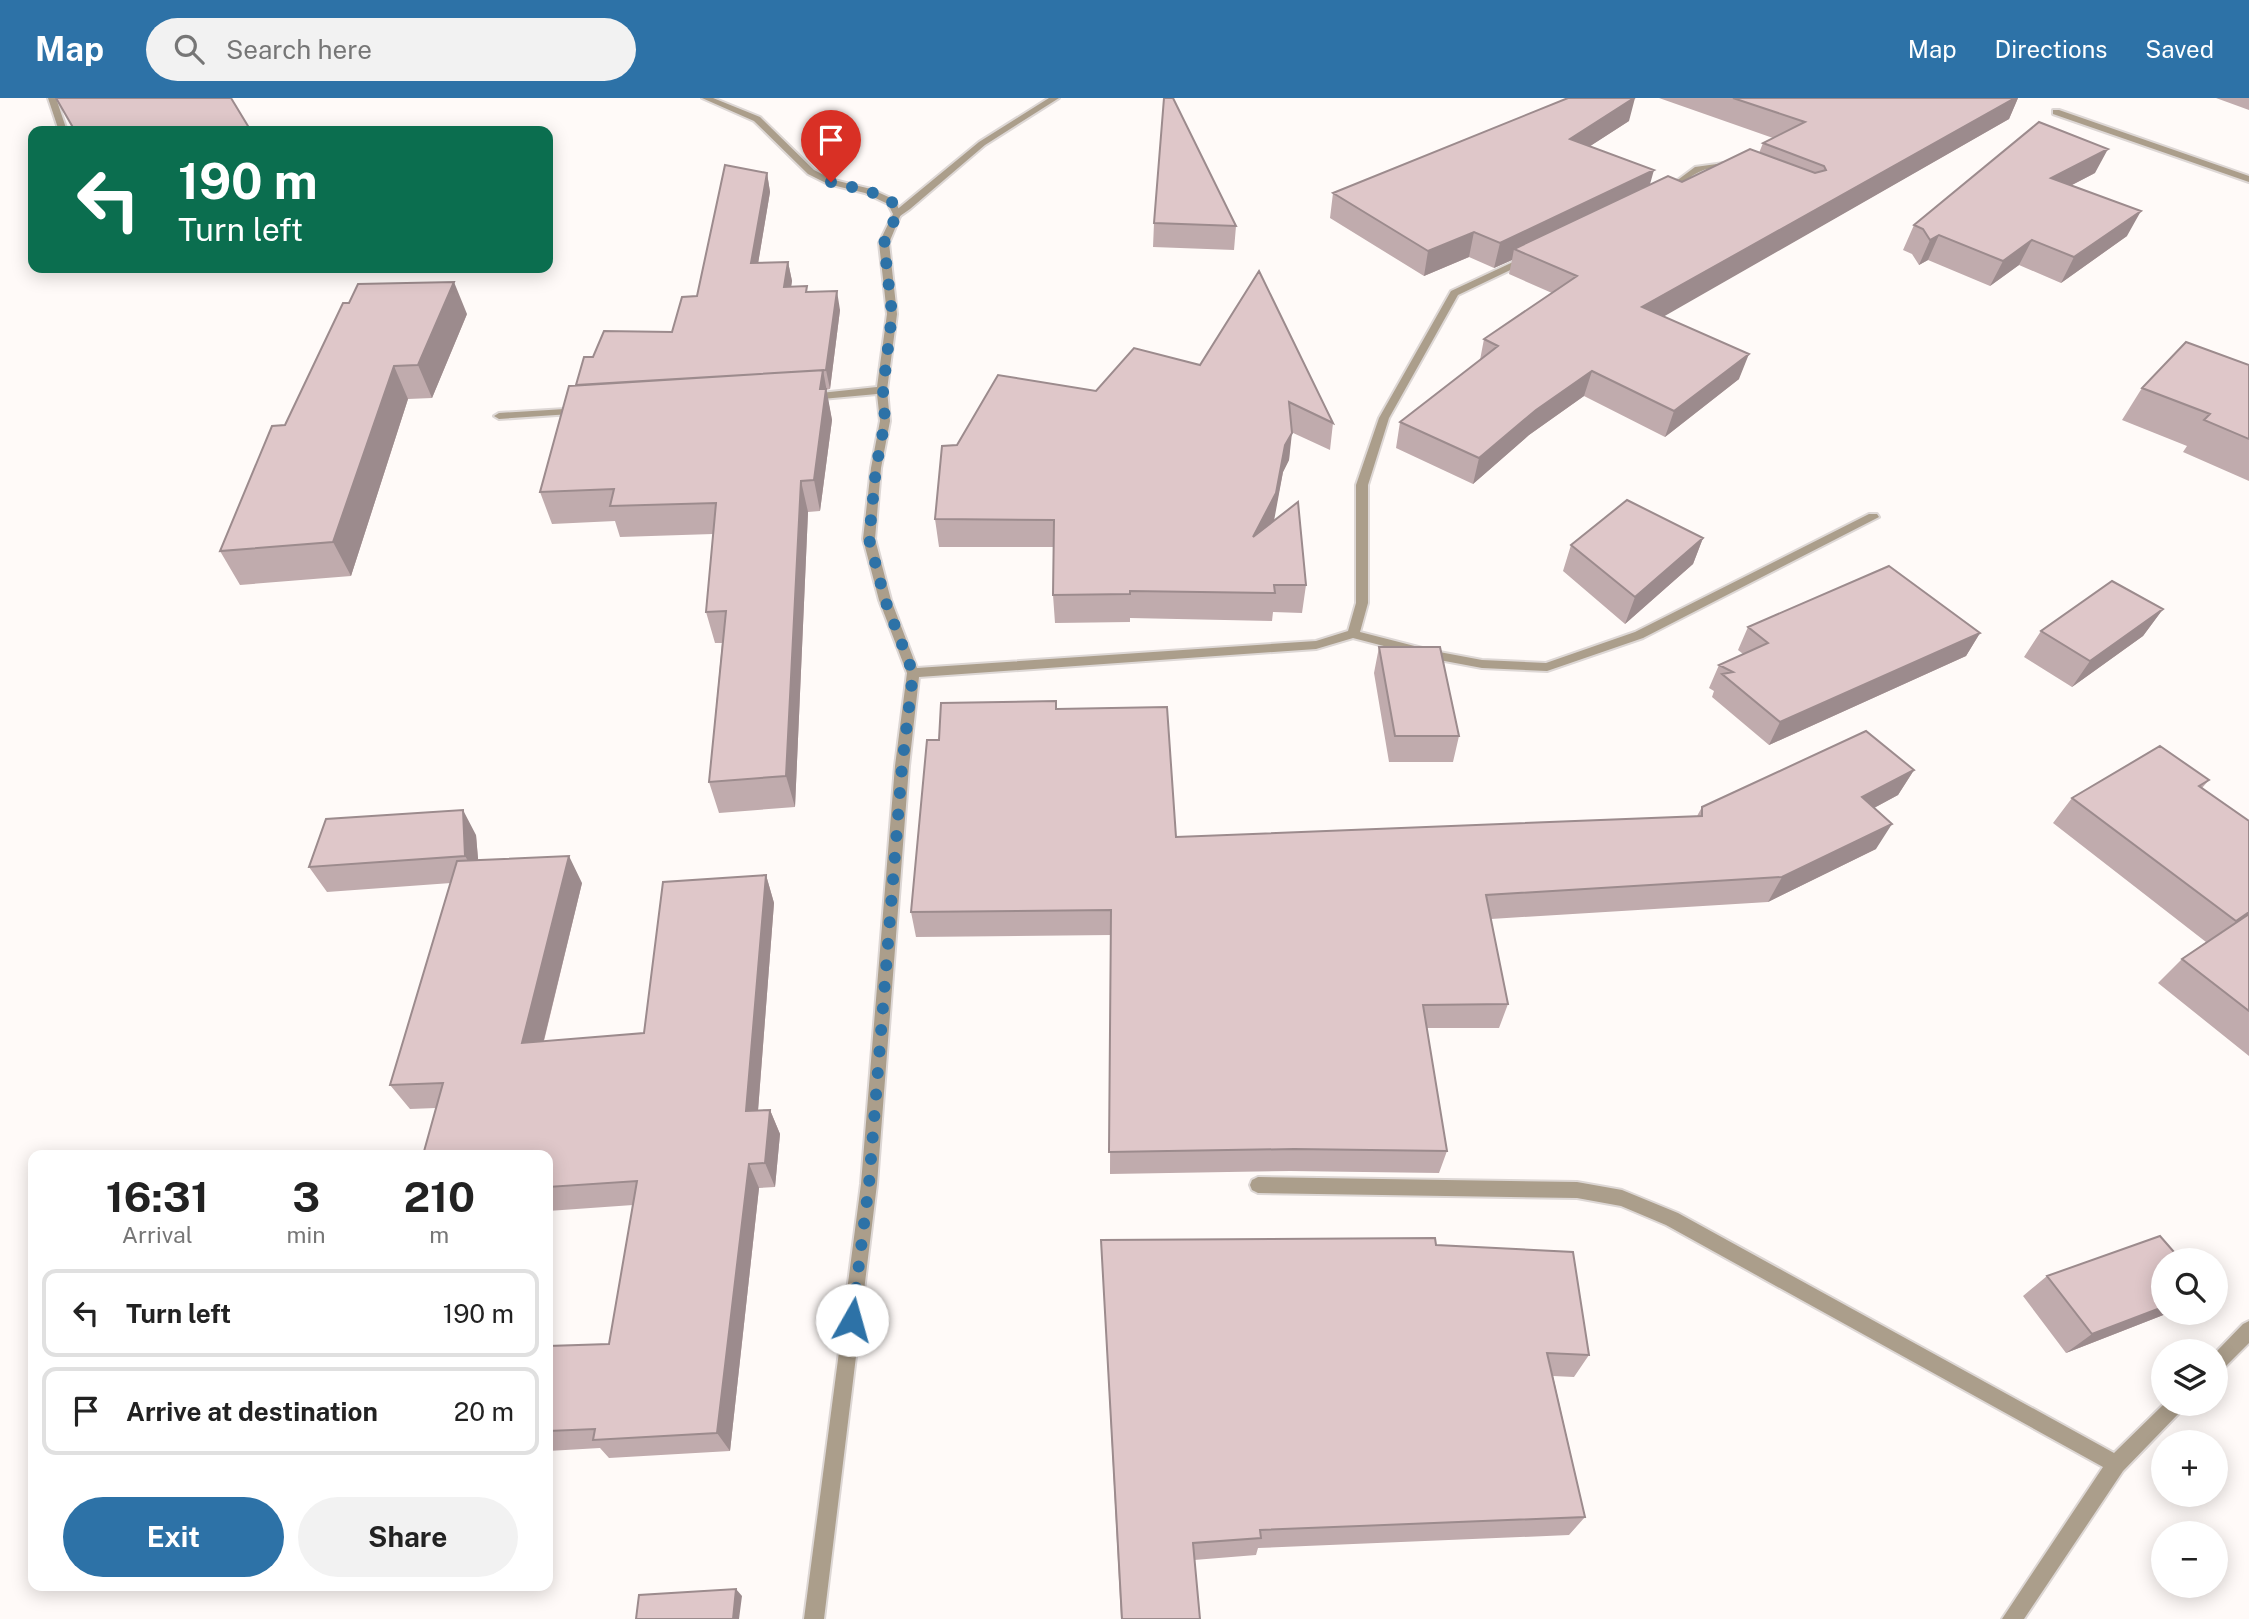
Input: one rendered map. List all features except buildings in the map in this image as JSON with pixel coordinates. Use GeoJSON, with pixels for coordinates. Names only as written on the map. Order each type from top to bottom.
{"type":"FeatureCollection","features":[{"type":"Feature","properties":{"kind":"street"},"geometry":{"type":"LineString","coordinates":[[52,98],[61,126]]}},
{"type":"Feature","properties":{"kind":"street"},"geometry":{"type":"LineString","coordinates":[[706,98],[757,119],[811,172],[831,182],[869,191],[892,202],[897,214]]}},
{"type":"Feature","properties":{"kind":"street"},"geometry":{"type":"LineString","coordinates":[[814,1619],[869,1184],[902,766],[913,673],[885,600],[869,539],[876,468],[885,421],[883,390],[892,314],[884,243],[897,214],[926,193],[971,152],[1021,117],[1055,98]]}},
{"type":"Feature","properties":{"kind":"street"},"geometry":{"type":"LineString","coordinates":[[2056,112],[2249,179]]}},
{"type":"Feature","properties":{"kind":"street"},"geometry":{"type":"LineString","coordinates":[[1656,196],[1698,166],[1718,163],[1743,168]]}},
{"type":"Feature","properties":{"kind":"street"},"geometry":{"type":"LineString","coordinates":[[1353,634],[1362,603],[1362,485],[1384,418],[1454,293],[1540,253]]}},
{"type":"Feature","properties":{"kind":"street"},"geometry":{"type":"LineString","coordinates":[[799,398],[883,390]]}},
{"type":"Feature","properties":{"kind":"street"},"geometry":{"type":"LineString","coordinates":[[499,416],[594,410]]}},
{"type":"Feature","properties":{"kind":"street"},"geometry":{"type":"LineString","coordinates":[[913,673],[1316,645],[1353,634],[1434,655],[1482,664],[1547,667],[1639,635],[1873,517]]}},
{"type":"Feature","properties":{"kind":"street"},"geometry":{"type":"LineString","coordinates":[[1258,1185],[1577,1190],[1622,1198],[1672,1219],[2116,1465]]}},
{"type":"Feature","properties":{"kind":"street"},"geometry":{"type":"LineString","coordinates":[[2228,1352],[2249,1330]]}},
{"type":"Feature","properties":{"kind":"street"},"geometry":{"type":"LineString","coordinates":[[2012,1619],[2116,1465],[2164,1416]]}},
{"type":"Feature","properties":{"kind":"route"},"geometry":{"type":"LineString","coordinates":[[831,182],[869,191],[892,202],[897,214],[884,243],[892,314],[883,390],[885,421],[876,468],[869,539],[885,600],[913,673],[902,766],[869,1184],[852,1320]]}}]}
